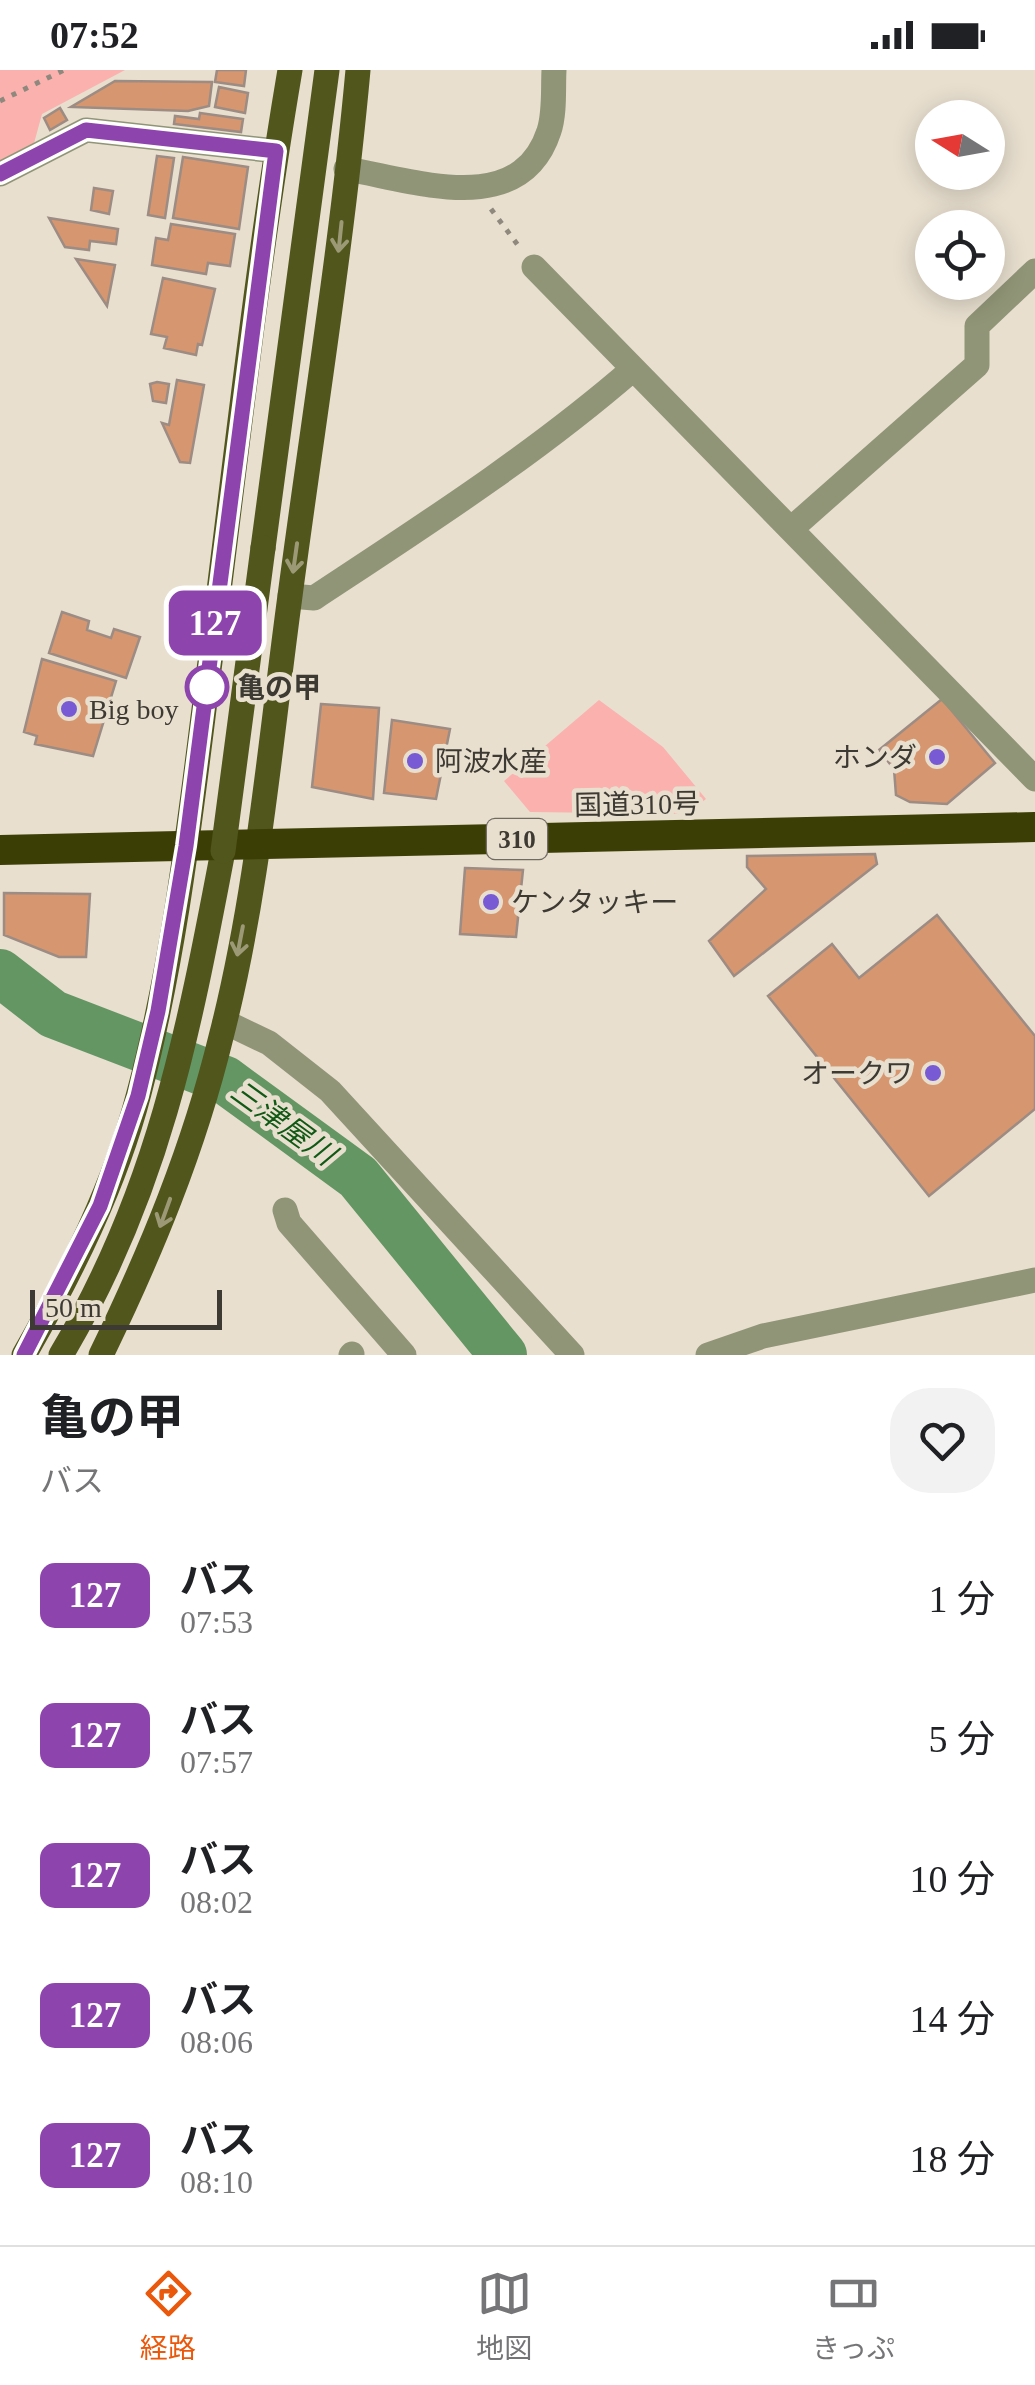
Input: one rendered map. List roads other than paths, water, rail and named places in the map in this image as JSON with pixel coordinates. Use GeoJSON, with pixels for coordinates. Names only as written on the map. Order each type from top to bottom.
{"type":"FeatureCollection","features":[{"type":"Feature","properties":{"kind":"highway","name":"国道310号"},"geometry":{"type":"LineString","coordinates":[[0,850],[1035,827]]}},
{"type":"Feature","properties":{"kind":"main road"},"geometry":{"type":"LineString","coordinates":[[24,1355],[100,1206],[138,1096],[158,1011],[186,846],[276,151],[290,70]]}},
{"type":"Feature","properties":{"kind":"main road"},"geometry":{"type":"LineString","coordinates":[[61,1355],[119,1246],[161,1133],[188,1028],[223,851],[327,70]]}},
{"type":"Feature","properties":{"kind":"main road"},"geometry":{"type":"LineString","coordinates":[[101,1355],[151,1252],[198,1121],[223,1030],[258,846],[358,70]]}},
{"type":"Feature","properties":{"kind":"street"},"geometry":{"type":"LineString","coordinates":[[346,169],[476,190],[513,180],[539,156],[550,128],[554,70]]}},
{"type":"Feature","properties":{"kind":"street"},"geometry":{"type":"LineString","coordinates":[[0,174],[86,130],[276,151]]}},
{"type":"Feature","properties":{"kind":"street"},"geometry":{"type":"LineString","coordinates":[[534,266],[1035,779]]}},
{"type":"Feature","properties":{"kind":"street"},"geometry":{"type":"LineString","coordinates":[[791,529],[977,364],[977,326],[1035,271]]}},
{"type":"Feature","properties":{"kind":"street"},"geometry":{"type":"LineString","coordinates":[[290,596],[314,598],[457,504],[589,407],[633,369]]}},
{"type":"Feature","properties":{"kind":"street"},"geometry":{"type":"LineString","coordinates":[[223,1030],[269,1043],[330,1092],[572,1355]]}},
{"type":"Feature","properties":{"kind":"street"},"geometry":{"type":"LineString","coordinates":[[284,1210],[289,1223],[404,1355]]}},
{"type":"Feature","properties":{"kind":"street"},"geometry":{"type":"LineString","coordinates":[[708,1355],[764,1336],[1035,1280]]}},
{"type":"Feature","properties":{"kind":"waterway","name":"三津屋川"},"geometry":{"type":"LineString","coordinates":[[0,973],[53,1014],[225,1080],[358,1177],[503,1355]]}},
{"type":"Feature","properties":{"kind":"place","name":"亀の甲"},"geometry":{"type":"Point","coordinates":[207,687]}},
{"type":"Feature","properties":{"kind":"place","name":"Big boy"},"geometry":{"type":"Point","coordinates":[69,709]}},
{"type":"Feature","properties":{"kind":"place","name":"ホンダ"},"geometry":{"type":"Point","coordinates":[937,757]}},
{"type":"Feature","properties":{"kind":"place","name":"阿波水産"},"geometry":{"type":"Point","coordinates":[415,761]}},
{"type":"Feature","properties":{"kind":"place","name":"ケンタッキー"},"geometry":{"type":"Point","coordinates":[491,902]}},
{"type":"Feature","properties":{"kind":"place","name":"オークワ"},"geometry":{"type":"Point","coordinates":[933,1073]}}]}
